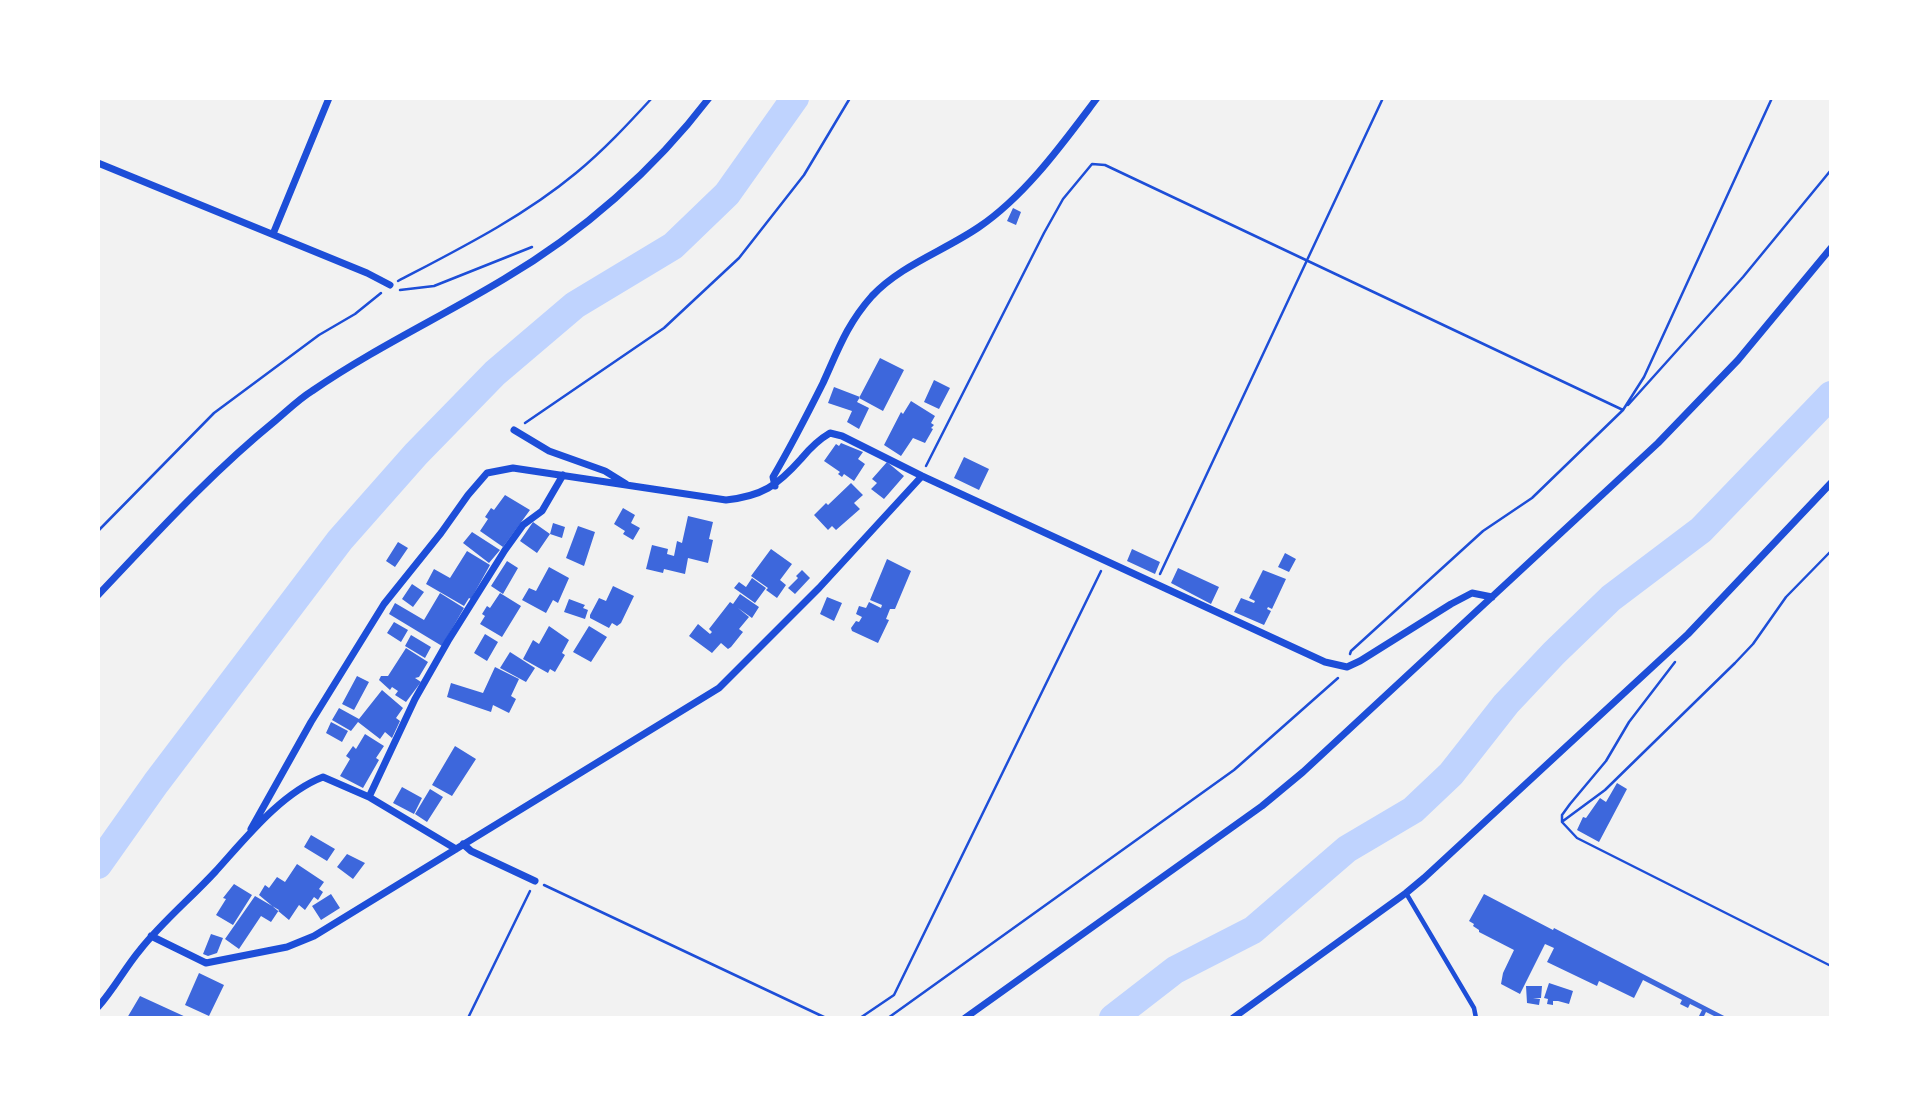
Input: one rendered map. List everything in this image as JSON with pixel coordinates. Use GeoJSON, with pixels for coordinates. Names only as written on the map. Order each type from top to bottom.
{"type":"FeatureCollection","features":[{"type":"Feature","properties":{"kind":"street"},"geometry":{"type":"LineString","coordinates":[[273,234],[329,98]]}},
{"type":"Feature","properties":{"kind":"street"},"geometry":{"type":"LineString","coordinates":[[98,595],[171,517],[237,453],[311,391],[507,278],[578,229],[620,195],[688,125],[709,98]]}},
{"type":"Feature","properties":{"kind":"street"},"geometry":{"type":"LineString","coordinates":[[775,486],[773,477],[798,434],[847,327],[873,295],[899,272],[981,226],[1013,199],[1063,143],[1097,98]]}},
{"type":"Feature","properties":{"kind":"street"},"geometry":{"type":"LineString","coordinates":[[98,163],[367,273],[390,285]]}},
{"type":"Feature","properties":{"kind":"street"},"geometry":{"type":"LineString","coordinates":[[965,1018],[1262,806],[1303,772],[1667,433],[1738,360],[1831,248]]}},
{"type":"Feature","properties":{"kind":"street"},"geometry":{"type":"LineString","coordinates":[[514,430],[549,452],[605,471],[629,486]]}},
{"type":"Feature","properties":{"kind":"street"},"geometry":{"type":"LineString","coordinates":[[251,830],[311,722],[384,604],[487,473],[513,468],[726,500],[751,497],[775,486],[818,439],[830,433],[842,436],[1325,662],[1347,667],[1472,593],[1492,597]]}},
{"type":"Feature","properties":{"kind":"street"},"geometry":{"type":"LineString","coordinates":[[369,797],[415,699],[448,641],[505,550],[523,525],[542,511],[563,475]]}},
{"type":"Feature","properties":{"kind":"street"},"geometry":{"type":"LineString","coordinates":[[151,936],[206,963],[287,947],[314,936],[719,688],[819,588],[922,475]]}},
{"type":"Feature","properties":{"kind":"street"},"geometry":{"type":"LineString","coordinates":[[1233,1018],[1406,893],[1688,635],[1831,483]]}},
{"type":"Feature","properties":{"kind":"street"},"geometry":{"type":"LineString","coordinates":[[98,1007],[151,936],[214,873],[251,830],[308,782],[323,776],[369,797],[459,846],[535,881]]}},
{"type":"Feature","properties":{"kind":"lane"},"geometry":{"type":"LineString","coordinates":[[1406,893],[1474,1008],[1476,1018]]}},
{"type":"Feature","properties":{"kind":"path"},"geometry":{"type":"LineString","coordinates":[[98,531],[214,413],[319,335],[355,314],[390,285],[501,226],[575,174],[622,131],[652,98]]}},
{"type":"Feature","properties":{"kind":"path"},"geometry":{"type":"LineString","coordinates":[[514,430],[664,328],[739,258],[804,175],[850,98]]}},
{"type":"Feature","properties":{"kind":"path"},"geometry":{"type":"LineString","coordinates":[[1156,584],[1383,98]]}},
{"type":"Feature","properties":{"kind":"path"},"geometry":{"type":"LineString","coordinates":[[1623,410],[1644,377],[1772,98]]}},
{"type":"Feature","properties":{"kind":"path"},"geometry":{"type":"LineString","coordinates":[[922,475],[1044,233],[1063,199],[1091,164],[1105,165],[1623,410]]}},
{"type":"Feature","properties":{"kind":"path"},"geometry":{"type":"LineString","coordinates":[[888,1018],[1234,770],[1334,681],[1347,667],[1351,651],[1483,531],[1532,498],[1623,410],[1743,277],[1831,170]]}},
{"type":"Feature","properties":{"kind":"path"},"geometry":{"type":"LineString","coordinates":[[390,285],[401,291],[434,286],[542,243]]}},
{"type":"Feature","properties":{"kind":"path"},"geometry":{"type":"LineString","coordinates":[[1562,822],[1605,790],[1735,663],[1786,597],[1831,551]]}},
{"type":"Feature","properties":{"kind":"path"},"geometry":{"type":"LineString","coordinates":[[860,1018],[894,995],[1106,561]]}},
{"type":"Feature","properties":{"kind":"path"},"geometry":{"type":"LineString","coordinates":[[1676,661],[1629,722],[1606,761],[1570,804],[1562,816],[1562,822],[1577,838],[1831,966]]}},
{"type":"Feature","properties":{"kind":"path"},"geometry":{"type":"LineString","coordinates":[[468,1018],[535,881],[826,1018]]}},
{"type":"Feature","properties":{"kind":"building"},"geometry":{"type":"Polygon","coordinates":[[[1013,208],[1021,212],[1016,225],[1007,221],[1013,208]]]}},
{"type":"Feature","properties":{"kind":"building"},"geometry":{"type":"Polygon","coordinates":[[[880,358],[904,370],[883,411],[859,398],[880,358]]]}},
{"type":"Feature","properties":{"kind":"building"},"geometry":{"type":"Polygon","coordinates":[[[934,380],[950,388],[939,409],[924,402],[934,380]]]}},
{"type":"Feature","properties":{"kind":"building"},"geometry":{"type":"Polygon","coordinates":[[[834,387],[860,397],[857,402],[869,408],[859,429],[847,422],[852,411],[828,403],[834,387]]]}},
{"type":"Feature","properties":{"kind":"building"},"geometry":{"type":"Polygon","coordinates":[[[911,401],[935,416],[931,423],[934,425],[925,443],[913,438],[901,456],[884,445],[901,412],[903,414],[911,401]]]}},
{"type":"Feature","properties":{"kind":"building"},"geometry":{"type":"Polygon","coordinates":[[[841,443],[863,452],[858,459],[865,464],[854,481],[844,474],[842,477],[838,474],[840,472],[824,461],[836,444],[839,446],[841,443]]]}},
{"type":"Feature","properties":{"kind":"building"},"geometry":{"type":"Polygon","coordinates":[[[964,457],[989,469],[979,490],[954,478],[964,457]]]}},
{"type":"Feature","properties":{"kind":"building"},"geometry":{"type":"Polygon","coordinates":[[[887,462],[904,476],[884,499],[871,489],[877,483],[872,479],[887,462]]]}},
{"type":"Feature","properties":{"kind":"building"},"geometry":{"type":"Polygon","coordinates":[[[851,483],[863,495],[854,503],[860,509],[836,530],[832,526],[828,530],[814,515],[851,483]]]}},
{"type":"Feature","properties":{"kind":"building"},"geometry":{"type":"Polygon","coordinates":[[[505,495],[530,510],[503,547],[480,531],[491,508],[494,510],[505,495]]]}},
{"type":"Feature","properties":{"kind":"building"},"geometry":{"type":"Polygon","coordinates":[[[623,508],[635,515],[631,523],[640,528],[633,540],[614,524],[623,508]]]}},
{"type":"Feature","properties":{"kind":"building"},"geometry":{"type":"Polygon","coordinates":[[[688,516],[713,522],[709,539],[713,540],[708,563],[688,558],[685,574],[664,569],[663,573],[646,569],[652,545],[668,549],[667,554],[674,556],[677,541],[682,543],[688,516]]]}},
{"type":"Feature","properties":{"kind":"building"},"geometry":{"type":"Polygon","coordinates":[[[533,522],[550,534],[537,553],[520,541],[533,522]]]}},
{"type":"Feature","properties":{"kind":"building"},"geometry":{"type":"Polygon","coordinates":[[[553,523],[565,527],[562,538],[550,534],[553,523]]]}},
{"type":"Feature","properties":{"kind":"building"},"geometry":{"type":"Polygon","coordinates":[[[578,526],[595,532],[584,566],[566,558],[578,526]]]}},
{"type":"Feature","properties":{"kind":"building"},"geometry":{"type":"Polygon","coordinates":[[[472,532],[500,550],[489,563],[463,543],[472,532]]]}},
{"type":"Feature","properties":{"kind":"building"},"geometry":{"type":"Polygon","coordinates":[[[398,542],[408,548],[395,567],[386,561],[398,542]]]}},
{"type":"Feature","properties":{"kind":"building"},"geometry":{"type":"Polygon","coordinates":[[[771,549],[792,564],[780,580],[786,585],[777,598],[751,576],[771,549]]]}},
{"type":"Feature","properties":{"kind":"building"},"geometry":{"type":"Polygon","coordinates":[[[1132,549],[1160,562],[1155,574],[1127,561],[1132,549]]]}},
{"type":"Feature","properties":{"kind":"building"},"geometry":{"type":"Polygon","coordinates":[[[467,551],[490,565],[471,599],[469,598],[464,606],[426,584],[434,569],[450,578],[467,551]]]}},
{"type":"Feature","properties":{"kind":"building"},"geometry":{"type":"Polygon","coordinates":[[[1285,553],[1296,559],[1289,572],[1278,567],[1285,553]]]}},
{"type":"Feature","properties":{"kind":"building"},"geometry":{"type":"Polygon","coordinates":[[[887,559],[911,571],[895,609],[890,609],[886,619],[889,620],[878,643],[852,631],[851,628],[862,617],[856,614],[859,606],[866,608],[869,602],[881,608],[882,605],[870,600],[887,559]]]}},
{"type":"Feature","properties":{"kind":"building"},"geometry":{"type":"Polygon","coordinates":[[[507,561],[518,568],[503,594],[491,586],[507,561]]]}},
{"type":"Feature","properties":{"kind":"building"},"geometry":{"type":"Polygon","coordinates":[[[549,567],[569,578],[558,603],[553,600],[546,613],[522,600],[529,588],[536,591],[549,567]]]}},
{"type":"Feature","properties":{"kind":"building"},"geometry":{"type":"Polygon","coordinates":[[[1178,568],[1219,587],[1211,604],[1171,583],[1178,568]]]}},
{"type":"Feature","properties":{"kind":"building"},"geometry":{"type":"Polygon","coordinates":[[[802,570],[810,578],[795,594],[788,588],[802,570]]]}},
{"type":"Feature","properties":{"kind":"building"},"geometry":{"type":"Polygon","coordinates":[[[1263,570],[1286,579],[1272,609],[1267,609],[1271,611],[1264,625],[1234,612],[1241,598],[1254,603],[1255,601],[1249,598],[1263,570]]]}},
{"type":"Feature","properties":{"kind":"building"},"geometry":{"type":"Polygon","coordinates":[[[752,578],[766,588],[755,603],[734,588],[739,582],[746,587],[752,578]]]}},
{"type":"Feature","properties":{"kind":"building"},"geometry":{"type":"Polygon","coordinates":[[[412,584],[424,592],[413,607],[402,599],[412,584]]]}},
{"type":"Feature","properties":{"kind":"building"},"geometry":{"type":"Polygon","coordinates":[[[613,586],[634,596],[621,623],[617,626],[612,623],[609,628],[590,618],[590,615],[599,598],[606,601],[613,586]]]}},
{"type":"Feature","properties":{"kind":"building"},"geometry":{"type":"Polygon","coordinates":[[[440,593],[464,608],[442,646],[389,614],[395,603],[424,620],[440,593]]]}},
{"type":"Feature","properties":{"kind":"building"},"geometry":{"type":"Polygon","coordinates":[[[500,593],[521,606],[502,637],[480,624],[487,606],[490,608],[500,593]]]}},
{"type":"Feature","properties":{"kind":"building"},"geometry":{"type":"Polygon","coordinates":[[[740,594],[759,607],[752,618],[738,608],[749,617],[739,629],[743,632],[731,647],[728,649],[721,643],[712,653],[689,636],[698,624],[710,634],[712,632],[709,629],[730,602],[733,604],[740,594]]]}},
{"type":"Feature","properties":{"kind":"building"},"geometry":{"type":"Polygon","coordinates":[[[827,597],[842,603],[834,621],[820,614],[827,597]]]}},
{"type":"Feature","properties":{"kind":"building"},"geometry":{"type":"Polygon","coordinates":[[[569,599],[585,605],[583,608],[588,610],[585,619],[564,612],[569,599]]]}},
{"type":"Feature","properties":{"kind":"building"},"geometry":{"type":"Polygon","coordinates":[[[394,622],[408,630],[401,642],[387,633],[394,622]]]}},
{"type":"Feature","properties":{"kind":"building"},"geometry":{"type":"Polygon","coordinates":[[[549,626],[569,640],[562,653],[565,655],[555,672],[550,669],[548,673],[523,659],[533,640],[539,644],[549,626]]]}},
{"type":"Feature","properties":{"kind":"building"},"geometry":{"type":"Polygon","coordinates":[[[589,626],[607,637],[591,662],[573,652],[589,626]]]}},
{"type":"Feature","properties":{"kind":"building"},"geometry":{"type":"Polygon","coordinates":[[[485,634],[498,642],[487,661],[474,653],[485,634]]]}},
{"type":"Feature","properties":{"kind":"building"},"geometry":{"type":"Polygon","coordinates":[[[411,635],[431,647],[425,658],[405,646],[411,635]]]}},
{"type":"Feature","properties":{"kind":"building"},"geometry":{"type":"Polygon","coordinates":[[[406,648],[428,662],[419,677],[415,678],[421,682],[406,702],[395,695],[398,691],[392,687],[390,690],[379,680],[381,676],[388,676],[406,648]]]}},
{"type":"Feature","properties":{"kind":"building"},"geometry":{"type":"Polygon","coordinates":[[[510,652],[535,668],[526,682],[500,668],[510,652]]]}},
{"type":"Feature","properties":{"kind":"building"},"geometry":{"type":"Polygon","coordinates":[[[495,667],[519,679],[511,696],[516,699],[509,713],[493,705],[491,712],[447,697],[451,683],[483,693],[495,667]]]}},
{"type":"Feature","properties":{"kind":"building"},"geometry":{"type":"Polygon","coordinates":[[[357,676],[369,682],[354,710],[342,704],[357,676]]]}},
{"type":"Feature","properties":{"kind":"building"},"geometry":{"type":"Polygon","coordinates":[[[382,690],[403,708],[396,718],[400,721],[392,738],[385,732],[380,739],[358,722],[351,731],[332,720],[339,708],[359,719],[382,690]]]}},
{"type":"Feature","properties":{"kind":"building"},"geometry":{"type":"Polygon","coordinates":[[[331,722],[348,731],[342,742],[326,733],[331,722]]]}},
{"type":"Feature","properties":{"kind":"building"},"geometry":{"type":"Polygon","coordinates":[[[365,734],[384,746],[363,788],[340,776],[350,759],[346,756],[353,746],[356,749],[365,734]]]}},
{"type":"Feature","properties":{"kind":"building"},"geometry":{"type":"Polygon","coordinates":[[[455,746],[476,759],[452,796],[432,785],[455,746]]]}},
{"type":"Feature","properties":{"kind":"building"},"geometry":{"type":"Polygon","coordinates":[[[1617,783],[1627,789],[1599,842],[1577,830],[1583,817],[1586,818],[1600,798],[1606,802],[1617,783]]]}},
{"type":"Feature","properties":{"kind":"building"},"geometry":{"type":"Polygon","coordinates":[[[402,787],[422,798],[414,814],[393,803],[402,787]]]}},
{"type":"Feature","properties":{"kind":"building"},"geometry":{"type":"Polygon","coordinates":[[[430,789],[443,797],[427,822],[415,814],[430,789]]]}},
{"type":"Feature","properties":{"kind":"building"},"geometry":{"type":"Polygon","coordinates":[[[311,835],[335,849],[327,861],[304,847],[311,835]]]}},
{"type":"Feature","properties":{"kind":"building"},"geometry":{"type":"Polygon","coordinates":[[[347,854],[365,863],[353,879],[337,867],[347,854]]]}},
{"type":"Feature","properties":{"kind":"building"},"geometry":{"type":"Polygon","coordinates":[[[297,864],[324,882],[319,889],[323,892],[318,900],[314,897],[305,910],[299,905],[289,920],[259,895],[265,885],[269,888],[277,877],[285,882],[297,864]]]}},
{"type":"Feature","properties":{"kind":"building"},"geometry":{"type":"Polygon","coordinates":[[[234,884],[252,895],[233,925],[216,915],[226,899],[223,898],[234,884]]]}},
{"type":"Feature","properties":{"kind":"building"},"geometry":{"type":"Polygon","coordinates":[[[331,894],[340,908],[321,920],[312,906],[331,894]]]}},
{"type":"Feature","properties":{"kind":"building"},"geometry":{"type":"Polygon","coordinates":[[[1484,894],[1728,1018],[1718,1018],[1706,1012],[1703,1018],[1698,1018],[1702,1010],[1690,1004],[1688,1008],[1680,1004],[1682,1000],[1643,980],[1634,998],[1599,981],[1597,986],[1547,962],[1554,948],[1545,944],[1520,994],[1501,984],[1514,950],[1479,932],[1469,921],[1484,894]]]}},
{"type":"Feature","properties":{"kind":"building"},"geometry":{"type":"Polygon","coordinates":[[[255,896],[279,910],[271,922],[261,916],[239,949],[225,939],[255,896]]]}},
{"type":"Feature","properties":{"kind":"building"},"geometry":{"type":"Polygon","coordinates":[[[211,934],[223,938],[217,953],[208,956],[203,954],[211,934]]]}},
{"type":"Feature","properties":{"kind":"building"},"geometry":{"type":"Polygon","coordinates":[[[199,973],[224,985],[209,1016],[185,1005],[199,973]]]}},
{"type":"Feature","properties":{"kind":"building"},"geometry":{"type":"Polygon","coordinates":[[[1549,983],[1573,991],[1569,1004],[1553,1001],[1553,1005],[1547,1004],[1548,999],[1544,998],[1549,983]]]}},
{"type":"Feature","properties":{"kind":"building"},"geometry":{"type":"Polygon","coordinates":[[[1526,986],[1542,986],[1541,998],[1533,998],[1540,999],[1539,1005],[1527,1003],[1526,986]]]}},
{"type":"Feature","properties":{"kind":"building"},"geometry":{"type":"Polygon","coordinates":[[[140,996],[188,1018],[127,1018],[140,996]]]}},
{"type":"Feature","properties":{"kind":"waterway"},"geometry":{"type":"LineString","coordinates":[[98,865],[156,783],[340,540],[416,454],[495,373],[575,305],[673,246],[727,194],[795,98]]}},
{"type":"Feature","properties":{"kind":"waterway"},"geometry":{"type":"LineString","coordinates":[[1113,1018],[1175,970],[1253,930],[1347,849],[1413,810],[1451,774],[1506,704],[1554,653],[1611,598],[1701,530],[1831,395]]}}]}
